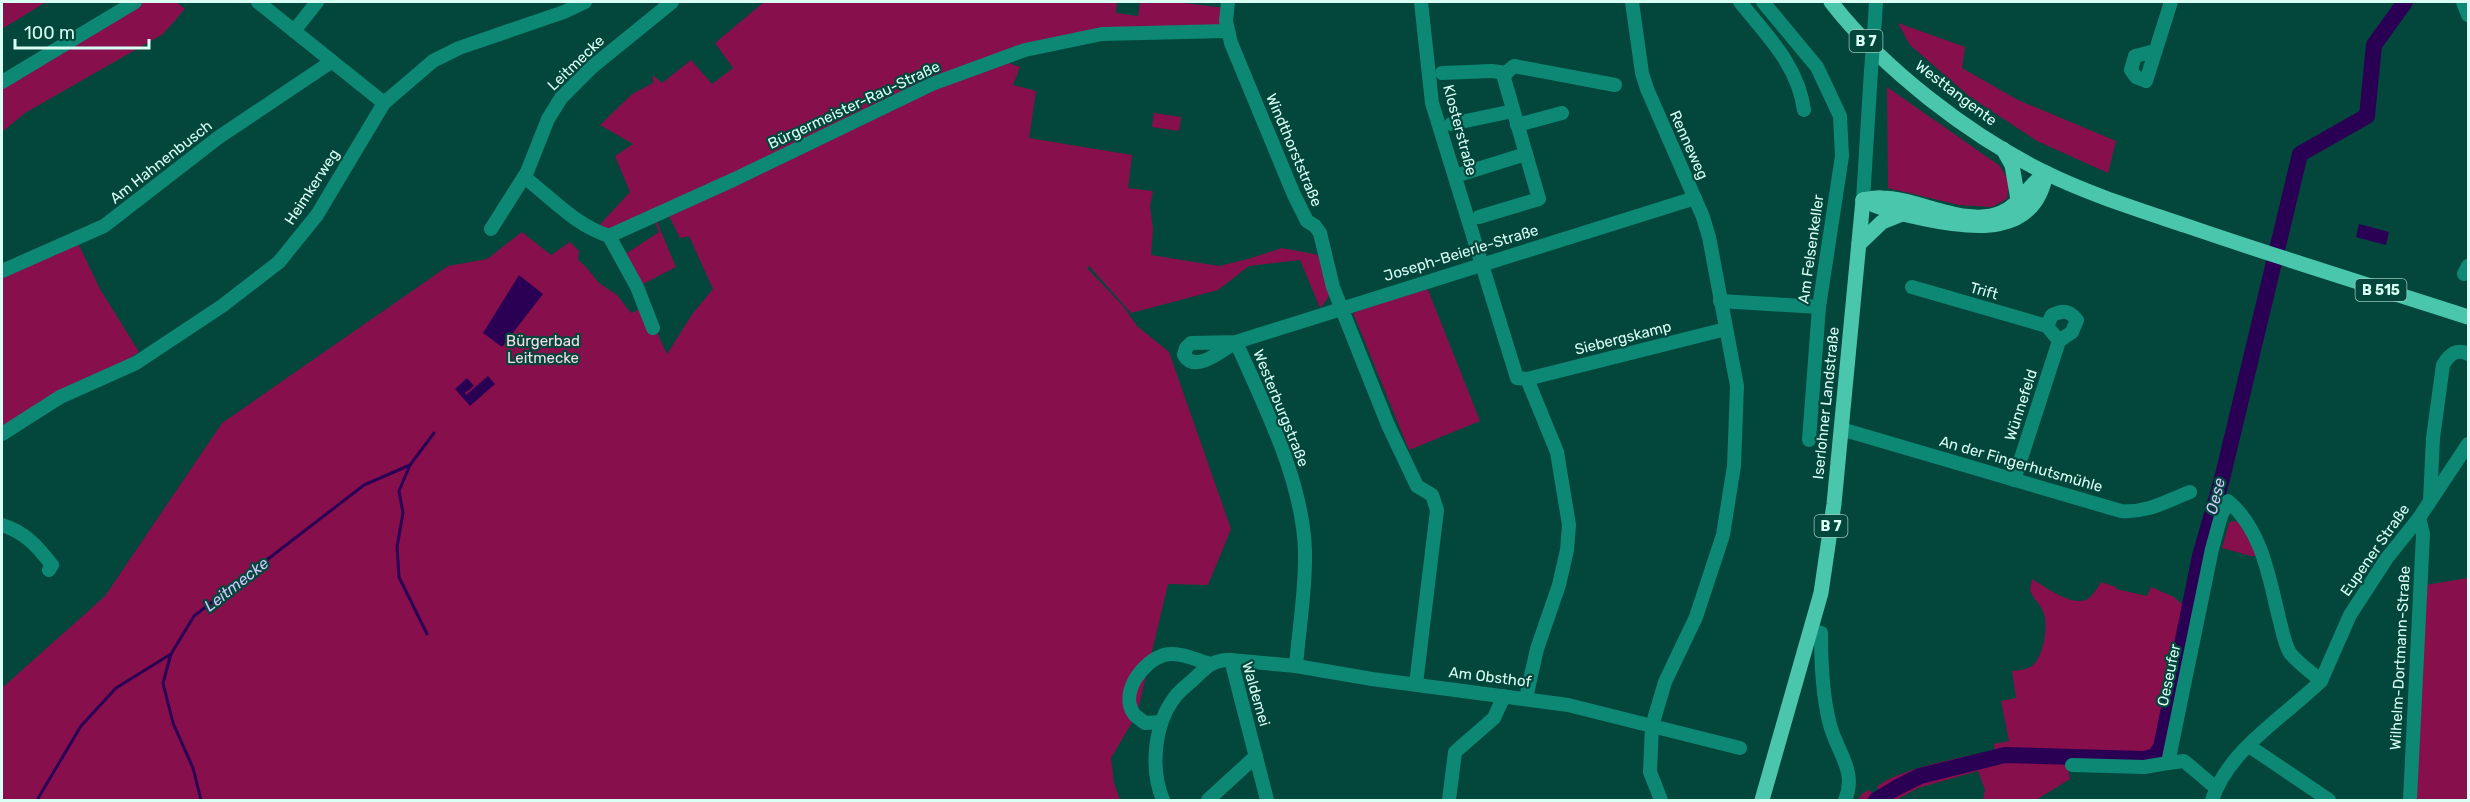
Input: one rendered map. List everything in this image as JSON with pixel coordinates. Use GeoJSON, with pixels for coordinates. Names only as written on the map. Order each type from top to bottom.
{"type":"FeatureCollection","features":[{"type":"Feature","properties":{"kind":"main road","name":"Westtangente"},"geometry":{"type":"LineString","coordinates":[[1831,2],[1861,36],[1934,102],[2003,149],[2046,173]]}},
{"type":"Feature","properties":{"kind":"main road"},"geometry":{"type":"LineString","coordinates":[[2003,149],[2016,177],[2018,200]]}},
{"type":"Feature","properties":{"kind":"main road"},"geometry":{"type":"LineString","coordinates":[[1863,200],[1883,197],[1958,215],[1990,216],[2001,213],[2018,200],[2034,181],[2046,173]]}},
{"type":"Feature","properties":{"kind":"main road"},"geometry":{"type":"LineString","coordinates":[[1863,200],[1881,209],[1970,227],[2008,222],[2024,212],[2036,200],[2043,189],[2046,173]]}},
{"type":"Feature","properties":{"kind":"main road","name":"B 515"},"geometry":{"type":"LineString","coordinates":[[2046,173],[2103,197],[2263,252],[2469,317]]}},
{"type":"Feature","properties":{"kind":"main road","name":"Iserlohner Landstraße"},"geometry":{"type":"LineString","coordinates":[[1762,801],[1811,630],[1826,568],[1863,200]]}},
{"type":"Feature","properties":{"kind":"main road"},"geometry":{"type":"LineString","coordinates":[[1859,244],[1882,222],[1902,213]]}},
{"type":"Feature","properties":{"kind":"street"},"geometry":{"type":"LineString","coordinates":[[2,82],[135,2]]}},
{"type":"Feature","properties":{"kind":"street"},"geometry":{"type":"LineString","coordinates":[[258,2],[384,103]]}},
{"type":"Feature","properties":{"kind":"street"},"geometry":{"type":"LineString","coordinates":[[294,31],[316,2]]}},
{"type":"Feature","properties":{"kind":"street","name":"Heimkerweg"},"geometry":{"type":"LineString","coordinates":[[2,434],[60,397],[136,363],[222,306],[279,262],[317,215],[384,103],[421,70],[446,54],[564,12],[585,2]]}},
{"type":"Feature","properties":{"kind":"street","name":"Leitmecke"},"geometry":{"type":"LineString","coordinates":[[491,229],[524,177],[548,119],[561,98],[592,67],[672,2]]}},
{"type":"Feature","properties":{"kind":"street","name":"Windthorststraße"},"geometry":{"type":"LineString","coordinates":[[1228,2],[1227,31],[1294,195],[1307,221],[1316,226],[1320,233],[1328,271],[1340,307],[1388,424],[1417,486],[1432,495],[1437,510],[1416,684]]}},
{"type":"Feature","properties":{"kind":"street","name":"Klosterstraße"},"geometry":{"type":"LineString","coordinates":[[1421,2],[1432,103],[1517,378],[1527,378]]}},
{"type":"Feature","properties":{"kind":"street","name":"Renneweg"},"geometry":{"type":"LineString","coordinates":[[1632,2],[1642,73],[1647,89],[1695,198],[1709,237],[1737,386],[1734,466],[1723,535],[1696,617],[1665,682],[1652,726],[1650,772],[1661,801]]}},
{"type":"Feature","properties":{"kind":"street"},"geometry":{"type":"LineString","coordinates":[[1740,2],[1791,68],[1802,92],[1804,110]]}},
{"type":"Feature","properties":{"kind":"street","name":"Am Felsenkeller"},"geometry":{"type":"LineString","coordinates":[[1763,2],[1817,68],[1840,116],[1842,156],[1819,307],[1809,440]]}},
{"type":"Feature","properties":{"kind":"street","name":"Iserlohner Landstraße"},"geometry":{"type":"LineString","coordinates":[[1863,200],[1876,2]]}},
{"type":"Feature","properties":{"kind":"street"},"geometry":{"type":"LineString","coordinates":[[2155,51],[2171,2]]}},
{"type":"Feature","properties":{"kind":"street"},"geometry":{"type":"LineString","coordinates":[[2463,2],[2469,15]]}},
{"type":"Feature","properties":{"kind":"street","name":"Bürgermeister-Rau-Straße"},"geometry":{"type":"LineString","coordinates":[[609,236],[735,179],[932,84],[1025,50],[1102,34],[1227,31]]}},
{"type":"Feature","properties":{"kind":"street","name":"Am Hahnenbusch"},"geometry":{"type":"LineString","coordinates":[[2,271],[104,225],[219,137],[332,62]]}},
{"type":"Feature","properties":{"kind":"street"},"geometry":{"type":"LineString","coordinates":[[1479,217],[1539,199],[1504,78],[1506,73],[1514,66],[1615,85]]}},
{"type":"Feature","properties":{"kind":"street"},"geometry":{"type":"LineString","coordinates":[[1442,73],[1492,71],[1506,73]]}},
{"type":"Feature","properties":{"kind":"street"},"geometry":{"type":"LineString","coordinates":[[1451,124],[1513,111]]}},
{"type":"Feature","properties":{"kind":"street"},"geometry":{"type":"LineString","coordinates":[[1517,125],[1562,113]]}},
{"type":"Feature","properties":{"kind":"street"},"geometry":{"type":"LineString","coordinates":[[1455,176],[1526,154]]}},
{"type":"Feature","properties":{"kind":"street"},"geometry":{"type":"LineString","coordinates":[[524,177],[575,220],[594,231],[609,236],[637,287],[653,328]]}},
{"type":"Feature","properties":{"kind":"street","name":"Joseph-Beierle-Straße"},"geometry":{"type":"LineString","coordinates":[[1236,342],[1340,307],[1695,198]]}},
{"type":"Feature","properties":{"kind":"street","name":"Trift"},"geometry":{"type":"LineString","coordinates":[[1912,287],[2048,326]]}},
{"type":"Feature","properties":{"kind":"street"},"geometry":{"type":"LineString","coordinates":[[1720,302],[1819,307]]}},
{"type":"Feature","properties":{"kind":"street","name":"Wünnefeld"},"geometry":{"type":"LineString","coordinates":[[2014,480],[2059,341],[2072,332],[2077,320],[2071,312],[2062,310],[2052,315],[2048,326]]}},
{"type":"Feature","properties":{"kind":"street"},"geometry":{"type":"LineString","coordinates":[[2048,326],[2059,341]]}},
{"type":"Feature","properties":{"kind":"street","name":"Siebergskamp"},"geometry":{"type":"LineString","coordinates":[[1527,378],[1726,329]]}},
{"type":"Feature","properties":{"kind":"street","name":"Westerburgstraße"},"geometry":{"type":"LineString","coordinates":[[1236,342],[1289,468],[1302,525],[1305,551],[1296,666]]}},
{"type":"Feature","properties":{"kind":"street"},"geometry":{"type":"LineString","coordinates":[[2430,500],[2433,438],[2443,365],[2455,352],[2469,354]]}},
{"type":"Feature","properties":{"kind":"street"},"geometry":{"type":"LineString","coordinates":[[1526,698],[1537,649],[1559,585],[1568,550],[1569,525],[1557,452],[1527,378]]}},
{"type":"Feature","properties":{"kind":"street","name":"An der Fingerhutsmühle"},"geometry":{"type":"LineString","coordinates":[[1841,429],[2121,511],[2137,512],[2157,507],[2190,492]]}},
{"type":"Feature","properties":{"kind":"street","name":"Eupener Straße"},"geometry":{"type":"LineString","coordinates":[[2321,681],[2350,615],[2387,558],[2419,518],[2469,444]]}},
{"type":"Feature","properties":{"kind":"street","name":"Oeseufer"},"geometry":{"type":"LineString","coordinates":[[2168,763],[2212,549],[2221,516],[2228,501],[2237,508],[2253,531],[2266,562],[2284,640],[2290,653],[2321,681]]}},
{"type":"Feature","properties":{"kind":"street","name":"Wilhelm-Dortmann-Straße"},"geometry":{"type":"LineString","coordinates":[[2410,801],[2423,534],[2419,518]]}},
{"type":"Feature","properties":{"kind":"street"},"geometry":{"type":"LineString","coordinates":[[2,525],[20,532],[35,543],[52,565],[50,570]]}},
{"type":"Feature","properties":{"kind":"street"},"geometry":{"type":"LineString","coordinates":[[1811,630],[1821,633],[1823,688],[1829,724],[1846,762],[1850,777],[1850,790],[1845,801]]}},
{"type":"Feature","properties":{"kind":"street","name":"Waldemei"},"geometry":{"type":"LineString","coordinates":[[1161,722],[1145,723],[1134,714],[1130,700],[1131,687],[1137,676],[1150,663],[1164,655],[1181,655],[1210,664],[1231,660],[1267,801]]}},
{"type":"Feature","properties":{"kind":"street","name":"Am Obsthof"},"geometry":{"type":"LineString","coordinates":[[1231,660],[1296,666],[1596,710],[1740,748]]}},
{"type":"Feature","properties":{"kind":"street"},"geometry":{"type":"LineString","coordinates":[[1163,801],[1155,760],[1161,722],[1175,697],[1210,664]]}},
{"type":"Feature","properties":{"kind":"street"},"geometry":{"type":"LineString","coordinates":[[2073,765],[2126,767],[2184,761],[2214,794],[2249,746],[2276,717],[2321,681]]}},
{"type":"Feature","properties":{"kind":"street"},"geometry":{"type":"LineString","coordinates":[[1449,801],[1455,752],[1494,718],[1504,696]]}},
{"type":"Feature","properties":{"kind":"street"},"geometry":{"type":"LineString","coordinates":[[2249,746],[2329,801]]}},
{"type":"Feature","properties":{"kind":"street"},"geometry":{"type":"LineString","coordinates":[[1208,801],[1256,756]]}},
{"type":"Feature","properties":{"kind":"green space"},"geometry":{"type":"Polygon","coordinates":[[[2,2],[46,2],[2,29],[2,2]]]}},
{"type":"Feature","properties":{"kind":"green space"},"geometry":{"type":"Polygon","coordinates":[[[135,2],[176,2],[185,9],[163,34],[25,113],[2,132],[2,82],[135,2]]]}},
{"type":"Feature","properties":{"kind":"green space","name":"Bürgerbad Leitmecke"},"geometry":{"type":"Polygon","coordinates":[[[764,2],[1117,2],[1116,13],[1138,16],[1140,2],[1175,2],[1226,8],[1227,31],[1102,34],[1001,60],[1020,67],[1013,85],[1036,91],[1029,138],[1132,155],[1128,188],[1153,191],[1150,206],[1153,229],[1151,255],[1219,266],[1282,248],[1324,256],[1331,278],[1329,295],[1320,308],[1300,260],[1249,266],[1218,290],[1131,313],[1089,266],[1087,268],[1123,306],[1137,326],[1169,352],[1231,529],[1208,585],[1168,584],[1137,714],[1111,758],[1114,783],[1120,800],[2,800],[2,688],[105,596],[222,423],[448,266],[487,259],[522,232],[551,255],[570,242],[579,251],[578,260],[599,283],[617,295],[631,313],[645,307],[667,354],[693,313],[713,289],[689,236],[680,238],[666,210],[654,215],[676,267],[637,287],[609,236],[594,231],[630,192],[615,156],[633,144],[600,125],[632,94],[653,83],[653,75],[662,83],[691,60],[712,84],[733,68],[715,43],[764,2]],[[652,216],[610,236],[627,253],[659,232],[652,216]]]}},
{"type":"Feature","properties":{"kind":"green space"},"geometry":{"type":"Polygon","coordinates":[[[1898,23],[1965,47],[1962,68],[2018,100],[2116,141],[2108,173],[2037,141],[1969,96],[1910,45],[1898,23]]]}},
{"type":"Feature","properties":{"kind":"green space"},"geometry":{"type":"Polygon","coordinates":[[[1887,87],[2000,166],[2009,182],[2007,199],[1992,207],[1959,205],[1888,188],[1887,87]]]}},
{"type":"Feature","properties":{"kind":"green space"},"geometry":{"type":"Polygon","coordinates":[[[1154,113],[1181,117],[1179,131],[1152,127],[1154,113]]]}},
{"type":"Feature","properties":{"kind":"green space"},"geometry":{"type":"Polygon","coordinates":[[[76,239],[100,289],[139,352],[2,434],[2,271],[76,239]]]}},
{"type":"Feature","properties":{"kind":"green space"},"geometry":{"type":"Polygon","coordinates":[[[1426,285],[1480,421],[1409,450],[1353,313],[1426,285]]]}},
{"type":"Feature","properties":{"kind":"green space"},"geometry":{"type":"Polygon","coordinates":[[[2239,522],[2257,556],[2222,548],[2229,523],[2239,522]]]}},
{"type":"Feature","properties":{"kind":"green space"},"geometry":{"type":"Polygon","coordinates":[[[2468,578],[2468,800],[2417,800],[2426,585],[2468,578]]]}},
{"type":"Feature","properties":{"kind":"green space"},"geometry":{"type":"Polygon","coordinates":[[[2032,579],[2052,592],[2077,601],[2090,597],[2101,582],[2116,587],[2116,589],[2147,596],[2151,587],[2174,597],[2184,606],[2154,750],[2124,756],[2082,751],[1997,754],[1948,763],[1901,781],[1879,793],[1877,787],[1899,775],[1933,764],[1995,751],[1994,744],[2009,741],[2001,701],[2016,698],[2012,671],[2027,669],[2034,664],[2040,653],[2046,626],[2043,610],[2030,590],[2032,579]]]}},
{"type":"Feature","properties":{"kind":"green space"},"geometry":{"type":"Polygon","coordinates":[[[2036,760],[2067,762],[2070,779],[2036,800],[1983,800],[1985,790],[1978,771],[1918,788],[1896,800],[1887,800],[1921,781],[1939,775],[1997,763],[2036,760]]]}},
{"type":"Feature","properties":{"kind":"green space"},"geometry":{"type":"Polygon","coordinates":[[[1869,790],[1879,800],[1857,800],[1863,793],[1869,790]]]}},
{"type":"Feature","properties":{"kind":"shaded area"},"geometry":{"type":"Polygon","coordinates":[[[2359,224],[2389,232],[2386,245],[2356,237],[2359,224]]]}},
{"type":"Feature","properties":{"kind":"shaded area"},"geometry":{"type":"Polygon","coordinates":[[[519,275],[543,294],[502,347],[483,333],[519,275]]]}},
{"type":"Feature","properties":{"kind":"shaded area"},"geometry":{"type":"Polygon","coordinates":[[[488,376],[495,384],[470,406],[455,389],[467,378],[474,386],[465,393],[466,395],[488,376]]]}},
{"type":"Feature","properties":{"kind":"waterway","name":"Oese"},"geometry":{"type":"LineString","coordinates":[[1876,800],[1920,776],[2005,755],[2145,759],[2155,756],[2161,747],[2200,556],[2222,479],[2300,154],[2367,116],[2374,45],[2405,2]]}},
{"type":"Feature","properties":{"kind":"waterway","name":"Leitmecke"},"geometry":{"type":"LineString","coordinates":[[201,800],[193,768],[173,723],[163,683],[171,654],[194,616],[364,485],[410,465],[434,433]]}},
{"type":"Feature","properties":{"kind":"waterway"},"geometry":{"type":"LineString","coordinates":[[410,465],[399,491],[403,513],[397,547],[399,577],[427,634]]}},
{"type":"Feature","properties":{"kind":"waterway"},"geometry":{"type":"LineString","coordinates":[[37,800],[81,726],[116,688],[171,654]]}}]}
